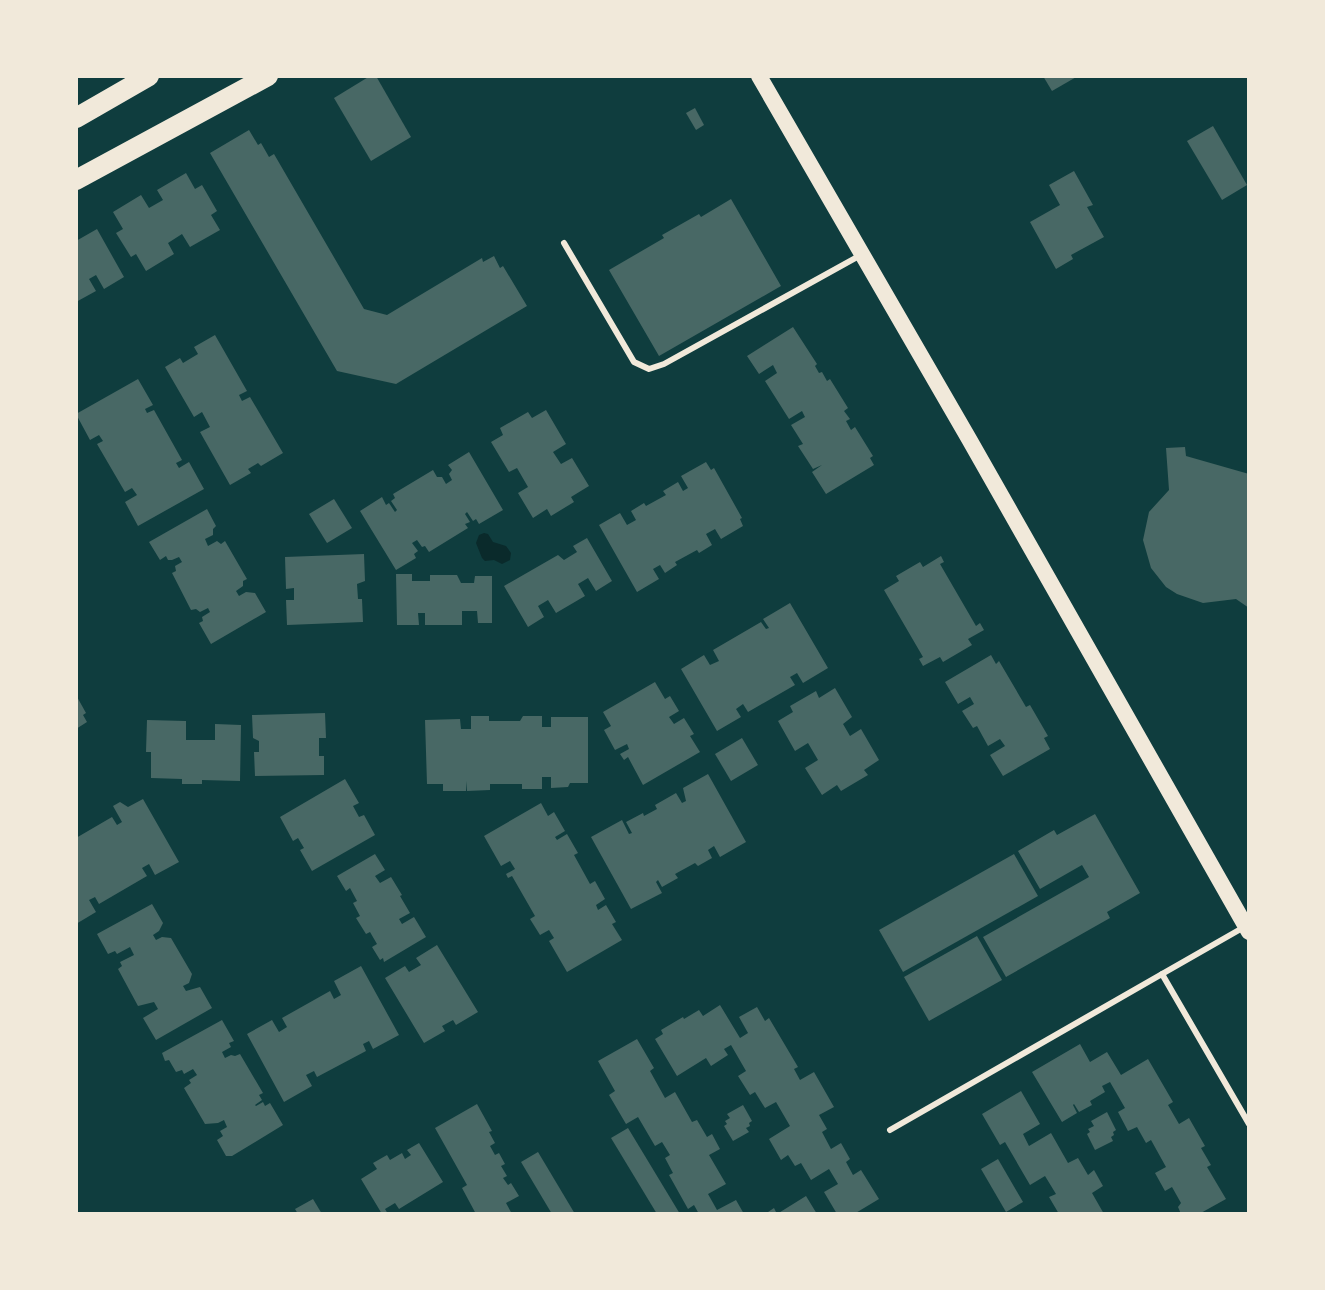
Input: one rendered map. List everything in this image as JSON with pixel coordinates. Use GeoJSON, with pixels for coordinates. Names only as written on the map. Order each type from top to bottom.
{"type":"FeatureCollection","features":[{"type":"Feature","properties":{"kind":"main road"},"geometry":{"type":"LineString","coordinates":[[76,180],[267,76]]}},
{"type":"Feature","properties":{"kind":"main road"},"geometry":{"type":"LineString","coordinates":[[759,76],[1247,929]]}},
{"type":"Feature","properties":{"kind":"main road"},"geometry":{"type":"LineString","coordinates":[[76,118],[137,79]]}},
{"type":"Feature","properties":{"kind":"lane"},"geometry":{"type":"LineString","coordinates":[[564,243],[634,362],[649,369],[664,364],[863,254]]}},
{"type":"Feature","properties":{"kind":"lane"},"geometry":{"type":"LineString","coordinates":[[890,1130],[1162,974],[1247,929]]}},
{"type":"Feature","properties":{"kind":"lane"},"geometry":{"type":"LineString","coordinates":[[1162,974],[1249,1124]]}},
{"type":"Feature","properties":{"kind":"water"},"geometry":{"type":"Polygon","coordinates":[[[484,533],[493,542],[506,546],[511,553],[510,560],[502,564],[482,558],[476,543],[479,535],[484,533]]]}},
{"type":"Feature","properties":{"kind":"building"},"geometry":{"type":"Polygon","coordinates":[[[370,76],[376,76],[411,137],[371,161],[334,98],[370,76]]]}},
{"type":"Feature","properties":{"kind":"building"},"geometry":{"type":"Polygon","coordinates":[[[1043,76],[1078,76],[1052,91],[1043,76]]]}},
{"type":"Feature","properties":{"kind":"building"},"geometry":{"type":"Polygon","coordinates":[[[695,108],[704,125],[696,130],[686,113],[695,108]]]}},
{"type":"Feature","properties":{"kind":"building"},"geometry":{"type":"Polygon","coordinates":[[[1213,126],[1247,185],[1222,200],[1187,141],[1213,126]]]}},
{"type":"Feature","properties":{"kind":"building"},"geometry":{"type":"Polygon","coordinates":[[[249,130],[269,157],[274,154],[364,309],[387,315],[482,258],[483,262],[494,256],[527,306],[396,384],[337,371],[210,153],[249,130]]]}},
{"type":"Feature","properties":{"kind":"building"},"geometry":{"type":"Polygon","coordinates":[[[1074,171],[1093,205],[1087,207],[1104,237],[1071,255],[1073,259],[1056,269],[1030,222],[1060,205],[1049,185],[1074,171]]]}},
{"type":"Feature","properties":{"kind":"building"},"geometry":{"type":"Polygon","coordinates":[[[186,173],[195,189],[202,185],[217,211],[211,215],[220,230],[190,247],[182,234],[168,243],[174,254],[146,271],[136,254],[131,257],[116,233],[123,229],[113,212],[141,195],[149,208],[163,200],[157,190],[186,173]]]}},
{"type":"Feature","properties":{"kind":"building"},"geometry":{"type":"Polygon","coordinates":[[[731,199],[781,286],[659,356],[609,270],[664,238],[662,235],[731,199]]]}},
{"type":"Feature","properties":{"kind":"building"},"geometry":{"type":"Polygon","coordinates":[[[97,229],[124,277],[104,289],[96,275],[89,279],[96,291],[76,302],[76,241],[97,229]]]}},
{"type":"Feature","properties":{"kind":"building"},"geometry":{"type":"Polygon","coordinates":[[[793,327],[817,364],[819,373],[822,372],[827,381],[830,379],[848,408],[844,411],[850,419],[846,421],[851,430],[855,427],[873,456],[870,458],[874,465],[826,494],[812,472],[822,465],[813,469],[798,446],[803,444],[791,425],[805,417],[802,411],[789,419],[765,381],[777,373],[773,365],[759,374],[747,356],[793,327]]]}},
{"type":"Feature","properties":{"kind":"building"},"geometry":{"type":"Polygon","coordinates":[[[215,335],[247,391],[239,395],[242,401],[250,397],[283,453],[261,466],[258,463],[248,469],[251,473],[230,485],[200,432],[210,427],[202,412],[194,417],[165,367],[180,358],[183,363],[198,354],[194,347],[215,335]]]}},
{"type":"Feature","properties":{"kind":"building"},"geometry":{"type":"Polygon","coordinates":[[[138,379],[153,405],[145,409],[147,413],[154,410],[182,460],[176,463],[179,468],[189,462],[204,489],[138,526],[125,502],[137,495],[132,488],[125,492],[97,444],[103,441],[99,435],[90,440],[76,414],[138,379]]]}},
{"type":"Feature","properties":{"kind":"building"},"geometry":{"type":"Polygon","coordinates":[[[546,410],[566,444],[553,452],[561,464],[572,458],[589,486],[571,497],[574,502],[551,516],[547,509],[533,518],[518,493],[528,487],[517,468],[509,472],[491,442],[503,435],[500,428],[528,412],[532,418],[546,410]]]}},
{"type":"Feature","properties":{"kind":"building"},"geometry":{"type":"Polygon","coordinates":[[[1185,447],[1186,456],[1249,474],[1249,608],[1236,599],[1203,603],[1177,594],[1166,587],[1151,568],[1143,540],[1149,512],[1169,490],[1166,448],[1185,447]]]}},
{"type":"Feature","properties":{"kind":"building"},"geometry":{"type":"Polygon","coordinates":[[[469,452],[503,510],[479,524],[467,512],[465,514],[470,522],[465,524],[468,528],[429,552],[417,540],[412,543],[418,551],[414,554],[416,558],[396,570],[360,511],[382,497],[395,512],[397,510],[391,501],[395,498],[393,494],[433,470],[446,484],[452,480],[449,474],[452,470],[448,465],[469,452]]]}},
{"type":"Feature","properties":{"kind":"building"},"geometry":{"type":"Polygon","coordinates":[[[706,462],[711,470],[714,468],[742,518],[743,526],[721,539],[715,529],[706,534],[712,545],[675,562],[677,565],[665,573],[660,565],[653,569],[659,579],[637,592],[599,525],[620,513],[627,525],[636,520],[631,511],[666,495],[663,491],[678,482],[683,491],[688,488],[681,476],[706,462]]]}},
{"type":"Feature","properties":{"kind":"building"},"geometry":{"type":"Polygon","coordinates":[[[334,499],[352,528],[327,543],[309,514],[334,499]]]}},
{"type":"Feature","properties":{"kind":"building"},"geometry":{"type":"Polygon","coordinates":[[[207,509],[216,526],[213,535],[205,539],[208,546],[225,541],[247,579],[236,591],[239,596],[246,592],[255,593],[266,612],[211,644],[199,623],[210,612],[208,608],[200,612],[191,610],[172,573],[176,571],[175,566],[182,562],[179,557],[168,560],[166,556],[160,560],[149,542],[207,509]]]}},
{"type":"Feature","properties":{"kind":"building"},"geometry":{"type":"Polygon","coordinates":[[[587,538],[612,581],[596,591],[588,578],[578,584],[585,596],[556,613],[548,600],[538,606],[544,617],[528,627],[504,586],[558,555],[564,560],[577,552],[573,546],[587,538]]]}},
{"type":"Feature","properties":{"kind":"building"},"geometry":{"type":"Polygon","coordinates":[[[364,554],[365,581],[357,584],[358,599],[362,599],[363,622],[287,625],[286,600],[294,600],[294,588],[286,589],[285,557],[364,554]]]}},
{"type":"Feature","properties":{"kind":"building"},"geometry":{"type":"Polygon","coordinates":[[[941,556],[944,562],[940,564],[976,626],[980,623],[984,630],[968,639],[972,645],[943,662],[940,657],[923,666],[919,659],[923,657],[884,590],[899,581],[896,576],[920,562],[923,567],[941,556]]]}},
{"type":"Feature","properties":{"kind":"building"},"geometry":{"type":"Polygon","coordinates":[[[396,574],[412,574],[412,581],[430,581],[430,575],[457,575],[461,583],[474,583],[475,576],[492,576],[492,623],[478,623],[477,611],[462,611],[462,625],[425,625],[425,613],[418,613],[419,625],[397,625],[396,574]]]}},
{"type":"Feature","properties":{"kind":"building"},"geometry":{"type":"Polygon","coordinates":[[[790,603],[828,668],[803,683],[797,673],[790,677],[795,685],[748,712],[743,704],[736,709],[741,717],[717,731],[681,669],[704,655],[710,665],[719,661],[713,650],[761,622],[766,629],[769,628],[763,619],[790,603]]]}},
{"type":"Feature","properties":{"kind":"building"},"geometry":{"type":"Polygon","coordinates":[[[991,655],[996,664],[999,661],[1026,707],[1030,705],[1048,736],[1044,738],[1050,749],[1003,776],[990,755],[1005,746],[1000,739],[988,746],[977,726],[973,728],[962,711],[974,704],[970,697],[958,704],[945,682],[991,655]]]}},
{"type":"Feature","properties":{"kind":"building"},"geometry":{"type":"Polygon","coordinates":[[[655,682],[665,699],[670,696],[679,711],[669,717],[674,724],[684,718],[700,752],[643,785],[628,757],[624,760],[620,754],[629,749],[627,744],[615,750],[604,730],[611,726],[603,712],[655,682]]]}},
{"type":"Feature","properties":{"kind":"building"},"geometry":{"type":"Polygon","coordinates":[[[835,688],[852,717],[843,724],[850,736],[861,729],[879,760],[864,770],[868,775],[841,791],[837,785],[822,795],[805,768],[818,760],[808,743],[795,751],[778,721],[793,712],[790,706],[816,691],[819,698],[835,688]]]}},
{"type":"Feature","properties":{"kind":"building"},"geometry":{"type":"Polygon","coordinates":[[[76,695],[86,713],[83,715],[87,722],[76,729],[76,695]]]}},
{"type":"Feature","properties":{"kind":"building"},"geometry":{"type":"Polygon","coordinates":[[[325,713],[326,738],[319,738],[319,756],[324,756],[324,775],[255,776],[254,752],[259,752],[259,741],[253,738],[252,715],[325,713]]]}},
{"type":"Feature","properties":{"kind":"building"},"geometry":{"type":"Polygon","coordinates":[[[471,716],[489,716],[489,721],[520,721],[523,716],[542,716],[542,727],[551,727],[551,717],[588,717],[588,783],[570,783],[568,787],[551,788],[551,777],[542,777],[542,789],[522,789],[522,784],[490,784],[490,790],[467,791],[466,781],[466,791],[443,791],[443,784],[427,784],[425,720],[460,719],[461,729],[471,729],[471,716]]]}},
{"type":"Feature","properties":{"kind":"building"},"geometry":{"type":"Polygon","coordinates":[[[147,720],[186,721],[186,740],[215,740],[215,724],[241,725],[240,781],[202,780],[202,784],[182,784],[182,779],[151,778],[151,752],[146,752],[147,720]]]}},
{"type":"Feature","properties":{"kind":"building"},"geometry":{"type":"Polygon","coordinates":[[[742,738],[758,765],[731,781],[715,754],[742,738]]]}},
{"type":"Feature","properties":{"kind":"building"},"geometry":{"type":"Polygon","coordinates":[[[708,774],[746,842],[720,857],[714,846],[708,850],[712,858],[675,874],[678,878],[662,887],[658,880],[656,882],[662,893],[631,909],[591,837],[622,820],[629,834],[632,833],[626,822],[657,809],[655,805],[676,793],[682,803],[686,801],[683,788],[708,774]]]}},
{"type":"Feature","properties":{"kind":"building"},"geometry":{"type":"Polygon","coordinates":[[[345,779],[359,803],[353,806],[359,817],[364,815],[375,835],[312,871],[300,850],[304,848],[298,838],[293,841],[280,817],[345,779]]]}},
{"type":"Feature","properties":{"kind":"building"},"geometry":{"type":"Polygon","coordinates":[[[143,799],[179,862],[155,875],[149,864],[142,868],[147,876],[99,904],[95,897],[89,900],[96,912],[76,924],[76,838],[112,817],[117,825],[122,822],[113,806],[120,802],[128,807],[143,799]]]}},
{"type":"Feature","properties":{"kind":"building"},"geometry":{"type":"Polygon","coordinates":[[[541,803],[548,816],[554,812],[565,831],[555,837],[557,840],[567,834],[578,853],[574,855],[590,884],[595,881],[605,899],[596,905],[598,910],[606,905],[616,922],[612,924],[622,940],[567,972],[549,941],[554,938],[549,930],[540,935],[530,919],[535,916],[512,876],[508,878],[506,874],[515,869],[510,861],[501,866],[484,836],[541,803]]]}},
{"type":"Feature","properties":{"kind":"building"},"geometry":{"type":"Polygon","coordinates":[[[1095,814],[1140,893],[1107,912],[1110,918],[1006,977],[983,937],[1089,877],[1082,865],[1040,889],[1018,851],[1054,830],[1057,835],[1095,814]]]}},
{"type":"Feature","properties":{"kind":"building"},"geometry":{"type":"Polygon","coordinates":[[[375,854],[385,870],[375,876],[380,883],[391,877],[410,913],[399,919],[402,924],[414,917],[426,937],[384,962],[372,947],[377,944],[370,932],[366,934],[356,918],[360,916],[353,903],[357,901],[350,888],[346,891],[337,876],[375,854]]]}},
{"type":"Feature","properties":{"kind":"building"},"geometry":{"type":"Polygon","coordinates":[[[1014,854],[1038,896],[903,972],[879,930],[1014,854]]]}},
{"type":"Feature","properties":{"kind":"building"},"geometry":{"type":"Polygon","coordinates":[[[152,904],[163,923],[153,935],[156,940],[171,938],[192,974],[189,983],[183,986],[186,991],[200,987],[212,1008],[156,1040],[143,1018],[158,1009],[154,1002],[138,1006],[118,969],[122,966],[120,962],[134,955],[130,947],[117,954],[115,951],[108,954],[97,934],[152,904]]]}},
{"type":"Feature","properties":{"kind":"building"},"geometry":{"type":"Polygon","coordinates":[[[977,936],[1002,980],[929,1021],[904,977],[977,936]]]}},
{"type":"Feature","properties":{"kind":"building"},"geometry":{"type":"Polygon","coordinates":[[[437,945],[478,1012],[456,1025],[453,1020],[442,1026],[445,1031],[424,1043],[385,978],[405,966],[409,972],[421,965],[416,958],[437,945]]]}},
{"type":"Feature","properties":{"kind":"building"},"geometry":{"type":"Polygon","coordinates":[[[361,966],[399,1035],[373,1049],[369,1041],[363,1044],[366,1051],[317,1077],[314,1071],[306,1075],[312,1086],[284,1102],[247,1034],[272,1020],[279,1032],[287,1027],[282,1018],[330,991],[334,999],[341,995],[334,981],[361,966]]]}},
{"type":"Feature","properties":{"kind":"building"},"geometry":{"type":"Polygon","coordinates":[[[720,1005],[740,1038],[748,1033],[739,1017],[757,1007],[765,1021],[769,1018],[798,1067],[794,1069],[800,1080],[814,1072],[834,1107],[819,1115],[827,1129],[822,1132],[831,1149],[841,1143],[850,1159],[846,1162],[853,1175],[861,1170],[879,1199],[854,1214],[837,1214],[824,1192],[838,1184],[829,1169],[811,1180],[801,1163],[795,1166],[788,1155],[781,1160],[769,1139],[790,1126],[776,1102],[765,1108],[755,1092],[750,1095],[738,1076],[746,1071],[731,1045],[724,1049],[728,1055],[711,1066],[706,1058],[677,1076],[655,1039],[663,1034],[661,1030],[683,1017],[699,1010],[703,1016],[720,1005]]]}},
{"type":"Feature","properties":{"kind":"building"},"geometry":{"type":"Polygon","coordinates":[[[222,1020],[234,1041],[222,1052],[225,1058],[240,1054],[263,1093],[259,1095],[262,1100],[255,1105],[270,1103],[283,1125],[232,1156],[226,1156],[217,1140],[223,1136],[220,1131],[227,1127],[224,1120],[205,1124],[184,1088],[197,1075],[193,1069],[184,1074],[182,1070],[176,1072],[162,1053],[222,1020]]]}},
{"type":"Feature","properties":{"kind":"building"},"geometry":{"type":"Polygon","coordinates":[[[637,1039],[654,1068],[650,1071],[665,1098],[675,1092],[692,1122],[697,1120],[707,1137],[712,1134],[720,1149],[709,1155],[726,1184],[708,1194],[717,1210],[736,1200],[744,1214],[699,1214],[694,1205],[688,1209],[669,1175],[673,1173],[665,1158],[670,1155],[662,1142],[655,1146],[638,1117],[626,1124],[609,1095],[615,1091],[598,1061],[637,1039]]]}},
{"type":"Feature","properties":{"kind":"building"},"geometry":{"type":"Polygon","coordinates":[[[1080,1044],[1090,1062],[1107,1052],[1121,1075],[1148,1059],[1173,1102],[1168,1105],[1179,1124],[1189,1118],[1205,1146],[1201,1148],[1211,1165],[1207,1167],[1226,1199],[1199,1214],[1181,1214],[1178,1207],[1181,1203],[1172,1187],[1165,1191],[1155,1173],[1166,1167],[1151,1140],[1146,1143],[1137,1127],[1128,1131],[1118,1112],[1125,1108],[1110,1082],[1102,1086],[1105,1092],[1090,1101],[1092,1105],[1079,1112],[1074,1104],[1077,1113],[1062,1122],[1032,1072],[1080,1044]]]}},
{"type":"Feature","properties":{"kind":"building"},"geometry":{"type":"Polygon","coordinates":[[[1021,1091],[1040,1124],[1023,1134],[1029,1146],[1051,1133],[1068,1163],[1078,1158],[1088,1175],[1094,1170],[1103,1186],[1092,1193],[1104,1214],[1059,1214],[1049,1197],[1056,1194],[1045,1176],[1030,1185],[1005,1142],[1000,1145],[982,1114],[1021,1091]]]}},
{"type":"Feature","properties":{"kind":"building"},"geometry":{"type":"Polygon","coordinates":[[[477,1104],[492,1131],[489,1132],[495,1143],[490,1146],[495,1155],[499,1153],[505,1164],[501,1166],[507,1176],[503,1178],[508,1185],[511,1183],[519,1196],[506,1203],[512,1214],[476,1214],[462,1188],[467,1185],[435,1128],[477,1104]]]}},
{"type":"Feature","properties":{"kind":"building"},"geometry":{"type":"Polygon","coordinates":[[[743,1105],[752,1121],[746,1128],[749,1132],[733,1141],[724,1126],[727,1124],[725,1121],[730,1118],[727,1114],[743,1105]]]}},
{"type":"Feature","properties":{"kind":"building"},"geometry":{"type":"Polygon","coordinates":[[[1107,1112],[1116,1130],[1111,1137],[1113,1141],[1095,1150],[1087,1134],[1090,1132],[1088,1129],[1094,1126],[1091,1121],[1107,1112]]]}},
{"type":"Feature","properties":{"kind":"building"},"geometry":{"type":"Polygon","coordinates":[[[628,1128],[680,1214],[657,1214],[611,1138],[628,1128]]]}},
{"type":"Feature","properties":{"kind":"building"},"geometry":{"type":"Polygon","coordinates":[[[419,1143],[443,1182],[399,1209],[395,1203],[385,1209],[388,1214],[382,1214],[361,1179],[377,1169],[373,1163],[387,1155],[390,1160],[402,1153],[405,1159],[411,1155],[407,1150],[419,1143]]]}},
{"type":"Feature","properties":{"kind":"building"},"geometry":{"type":"Polygon","coordinates":[[[538,1152],[575,1214],[552,1214],[521,1162],[538,1152]]]}},
{"type":"Feature","properties":{"kind":"building"},"geometry":{"type":"Polygon","coordinates":[[[998,1159],[1023,1202],[1006,1212],[981,1169],[998,1159]]]}},
{"type":"Feature","properties":{"kind":"building"},"geometry":{"type":"Polygon","coordinates":[[[806,1196],[817,1214],[777,1214],[806,1196]]]}},
{"type":"Feature","properties":{"kind":"building"},"geometry":{"type":"Polygon","coordinates":[[[313,1199],[322,1214],[298,1214],[295,1209],[313,1199]]]}}]}
